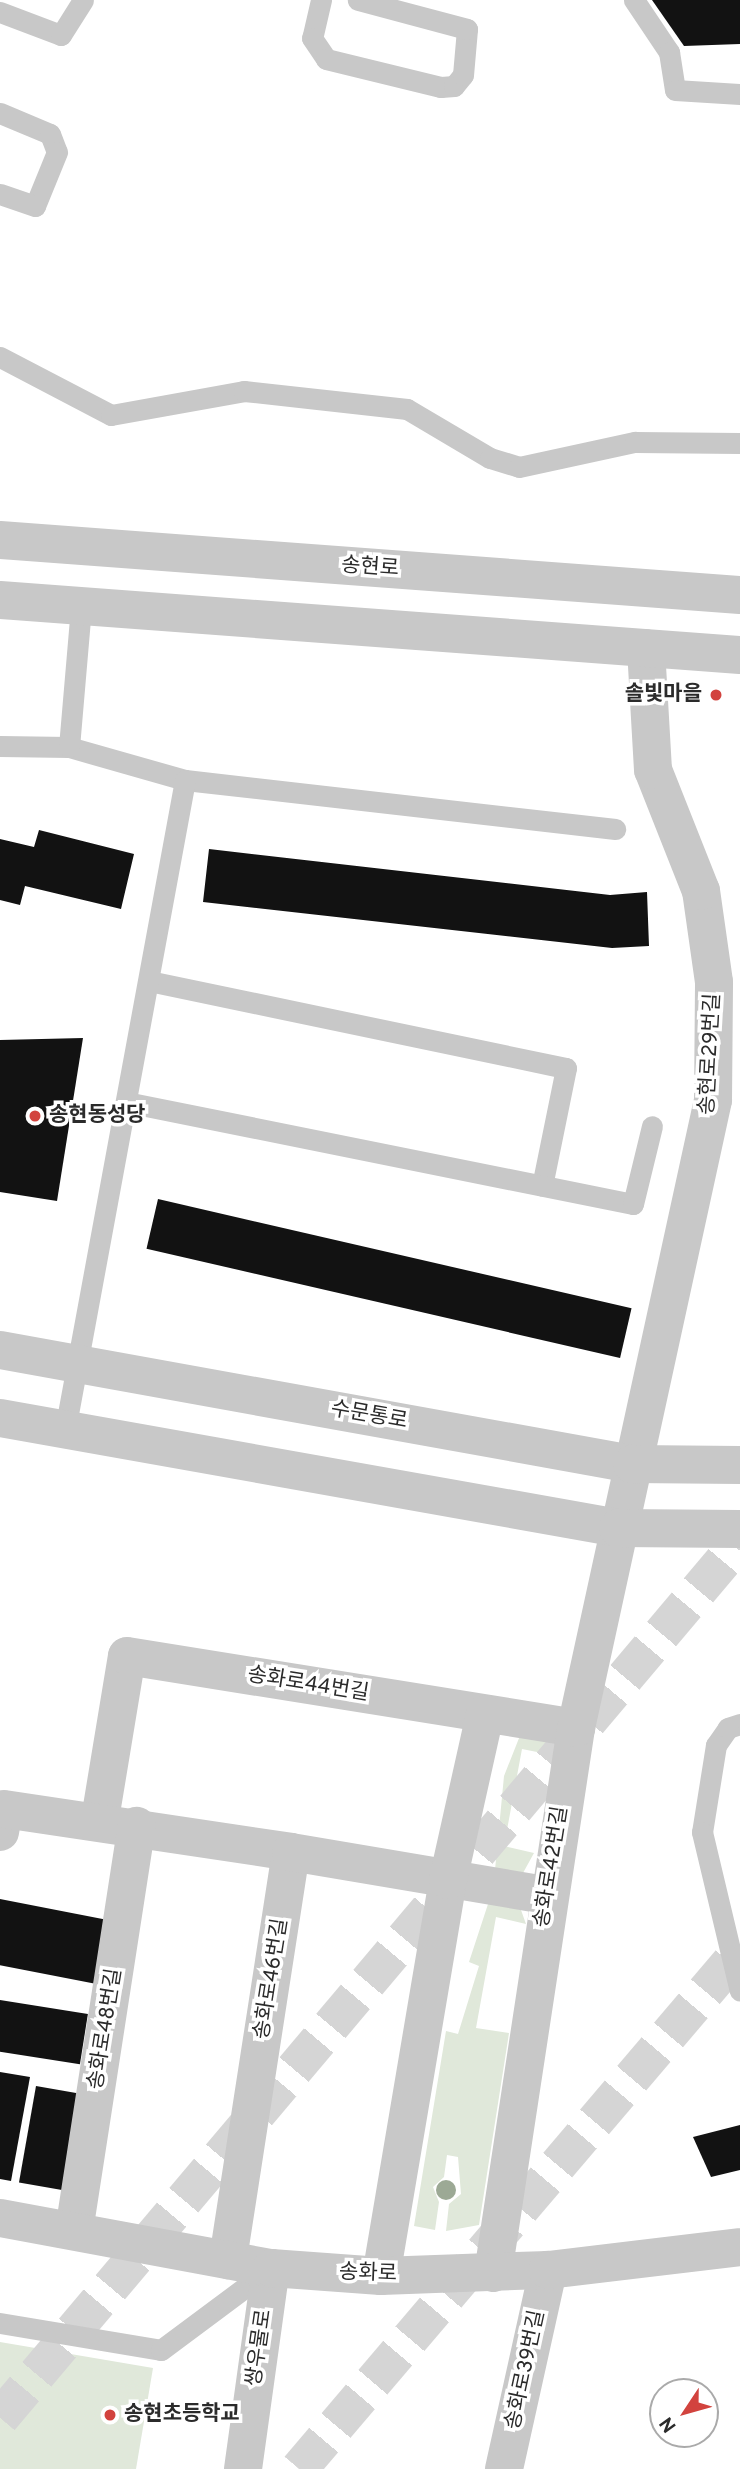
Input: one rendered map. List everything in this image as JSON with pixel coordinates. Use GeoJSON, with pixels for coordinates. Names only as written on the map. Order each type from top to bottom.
{"type":"FeatureCollection","features":[{"type":"Feature","properties":{"kind":"street","name":"송현로"},"geometry":{"type":"LineString","coordinates":[[0,540],[740,595]]}},
{"type":"Feature","properties":{"kind":"street"},"geometry":{"type":"LineString","coordinates":[[0,600],[740,654]]}},
{"type":"Feature","properties":{"kind":"street","name":"송현로29번길"},"geometry":{"type":"LineString","coordinates":[[632,1464],[713,1100],[714,982],[701,891],[653,769],[646,648]]}},
{"type":"Feature","properties":{"kind":"street","name":"수문통로"},"geometry":{"type":"LineString","coordinates":[[0,1350],[632,1464],[740,1465]]}},
{"type":"Feature","properties":{"kind":"street"},"geometry":{"type":"LineString","coordinates":[[0,1419],[618,1528],[740,1529]]}},
{"type":"Feature","properties":{"kind":"street","name":"송화로42번길"},"geometry":{"type":"LineString","coordinates":[[492,2273],[546,1895],[576,1728],[632,1464]]}},
{"type":"Feature","properties":{"kind":"street","name":"송화로44번길"},"geometry":{"type":"LineString","coordinates":[[100,1819],[127,1656],[485,1714]]}},
{"type":"Feature","properties":{"kind":"street"},"geometry":{"type":"LineString","coordinates":[[381,2276],[448,1880],[485,1714],[576,1728]]}},
{"type":"Feature","properties":{"kind":"street"},"geometry":{"type":"LineString","coordinates":[[0,1832],[4,1809],[100,1819],[546,1895]]}},
{"type":"Feature","properties":{"kind":"street","name":"송화로48번길"},"geometry":{"type":"LineString","coordinates":[[74,2231],[137,1826]]}},
{"type":"Feature","properties":{"kind":"street","name":"송화로46번길"},"geometry":{"type":"LineString","coordinates":[[228,2260],[291,1852]]}},
{"type":"Feature","properties":{"kind":"street","name":"송화로"},"geometry":{"type":"LineString","coordinates":[[0,2218],[271,2268],[381,2276],[548,2270],[740,2247]]}},
{"type":"Feature","properties":{"kind":"street","name":"쌍우물로"},"geometry":{"type":"LineString","coordinates":[[243,2469],[271,2268]]}},
{"type":"Feature","properties":{"kind":"street","name":"송화로39번길"},"geometry":{"type":"LineString","coordinates":[[504,2469],[548,2270]]}},
{"type":"Feature","properties":{"kind":"lane"},"geometry":{"type":"LineString","coordinates":[[0,12],[61,35],[83,0]]}},
{"type":"Feature","properties":{"kind":"lane"},"geometry":{"type":"LineString","coordinates":[[321,0],[312,38],[326,59],[441,87],[454,86],[463,75],[467,29],[358,0]]}},
{"type":"Feature","properties":{"kind":"lane"},"geometry":{"type":"LineString","coordinates":[[634,0],[669,52],[675,90],[687,95],[740,94]]}},
{"type":"Feature","properties":{"kind":"lane"},"geometry":{"type":"LineString","coordinates":[[0,113],[50,134],[57,152],[35,205],[0,194]]}},
{"type":"Feature","properties":{"kind":"lane"},"geometry":{"type":"LineString","coordinates":[[0,357],[111,415],[244,391],[407,409],[490,458],[519,467],[635,442],[740,443]]}},
{"type":"Feature","properties":{"kind":"lane"},"geometry":{"type":"LineString","coordinates":[[69,747],[81,606]]}},
{"type":"Feature","properties":{"kind":"lane"},"geometry":{"type":"LineString","coordinates":[[0,746],[69,747],[185,780],[615,829]]}},
{"type":"Feature","properties":{"kind":"lane"},"geometry":{"type":"LineString","coordinates":[[65,1430],[185,780]]}},
{"type":"Feature","properties":{"kind":"lane"},"geometry":{"type":"LineString","coordinates":[[149,981],[566,1068],[542,1186]]}},
{"type":"Feature","properties":{"kind":"lane"},"geometry":{"type":"LineString","coordinates":[[126,1102],[633,1204],[652,1126]]}},
{"type":"Feature","properties":{"kind":"lane"},"geometry":{"type":"LineString","coordinates":[[740,1724],[728,1728],[716,1745],[702,1832],[740,1991]]}},
{"type":"Feature","properties":{"kind":"lane"},"geometry":{"type":"LineString","coordinates":[[0,2323],[161,2350],[271,2268]]}},
{"type":"Feature","properties":{"kind":"shaded area"},"geometry":{"type":"Polygon","coordinates":[[[523,1728],[550,1742],[552,1755],[522,1749],[504,1846],[534,1853],[523,1873],[495,1870],[504,1776],[523,1728]]]}},
{"type":"Feature","properties":{"kind":"shaded area"},"geometry":{"type":"Polygon","coordinates":[[[489,1901],[521,1910],[526,1924],[496,1917],[476,2028],[509,2033],[479,2225],[446,2231],[449,2204],[461,2194],[458,2157],[447,2155],[444,2177],[433,2187],[439,2202],[435,2230],[414,2226],[446,2031],[458,2034],[479,1966],[469,1962],[489,1901]]]}},
{"type":"Feature","properties":{"kind":"shaded area"},"geometry":{"type":"Polygon","coordinates":[[[0,2342],[153,2368],[136,2469],[0,2469],[0,2342]]]}},
{"type":"Feature","properties":{"kind":"building"},"geometry":{"type":"Polygon","coordinates":[[[652,0],[740,0],[740,44],[684,46],[652,0]]]}},
{"type":"Feature","properties":{"kind":"building"},"geometry":{"type":"Polygon","coordinates":[[[39,830],[134,854],[121,909],[25,886],[20,905],[0,900],[0,839],[34,847],[39,830]]]}},
{"type":"Feature","properties":{"kind":"building"},"geometry":{"type":"Polygon","coordinates":[[[209,849],[610,895],[647,892],[649,946],[612,948],[203,902],[209,849]]]}},
{"type":"Feature","properties":{"kind":"building","name":"송현동성당"},"geometry":{"type":"Polygon","coordinates":[[[83,1038],[57,1201],[0,1192],[0,1040],[83,1038]]]}},
{"type":"Feature","properties":{"kind":"building"},"geometry":{"type":"Polygon","coordinates":[[[158,1199],[632,1308],[620,1358],[147,1249],[158,1199]]]}},
{"type":"Feature","properties":{"kind":"building"},"geometry":{"type":"Polygon","coordinates":[[[0,1899],[109,1920],[97,1984],[0,1965],[0,1899]]]}},
{"type":"Feature","properties":{"kind":"building"},"geometry":{"type":"Polygon","coordinates":[[[0,2000],[88,2014],[80,2064],[0,2052],[0,2000]]]}},
{"type":"Feature","properties":{"kind":"building"},"geometry":{"type":"Polygon","coordinates":[[[0,2072],[30,2077],[11,2181],[0,2179],[0,2072]]]}},
{"type":"Feature","properties":{"kind":"building"},"geometry":{"type":"Polygon","coordinates":[[[36,2086],[83,2094],[66,2191],[19,2183],[36,2086]]]}},
{"type":"Feature","properties":{"kind":"building"},"geometry":{"type":"Polygon","coordinates":[[[740,2125],[740,2170],[711,2177],[693,2137],[740,2125]]]}},
{"type":"Feature","properties":{"kind":"tunnel"},"geometry":{"type":"LineString","coordinates":[[0,2418],[740,1541]]}},
{"type":"Feature","properties":{"kind":"tunnel"},"geometry":{"type":"LineString","coordinates":[[299,2469],[740,1951]]}},
{"type":"Feature","properties":{"kind":"place","name":"솔빛마을"},"geometry":{"type":"Point","coordinates":[716,695]}},
{"type":"Feature","properties":{"kind":"place","name":"송현동성당"},"geometry":{"type":"Point","coordinates":[35,1116]}},
{"type":"Feature","properties":{"kind":"place","name":"송현초등학교"},"geometry":{"type":"Point","coordinates":[110,2415]}}]}
